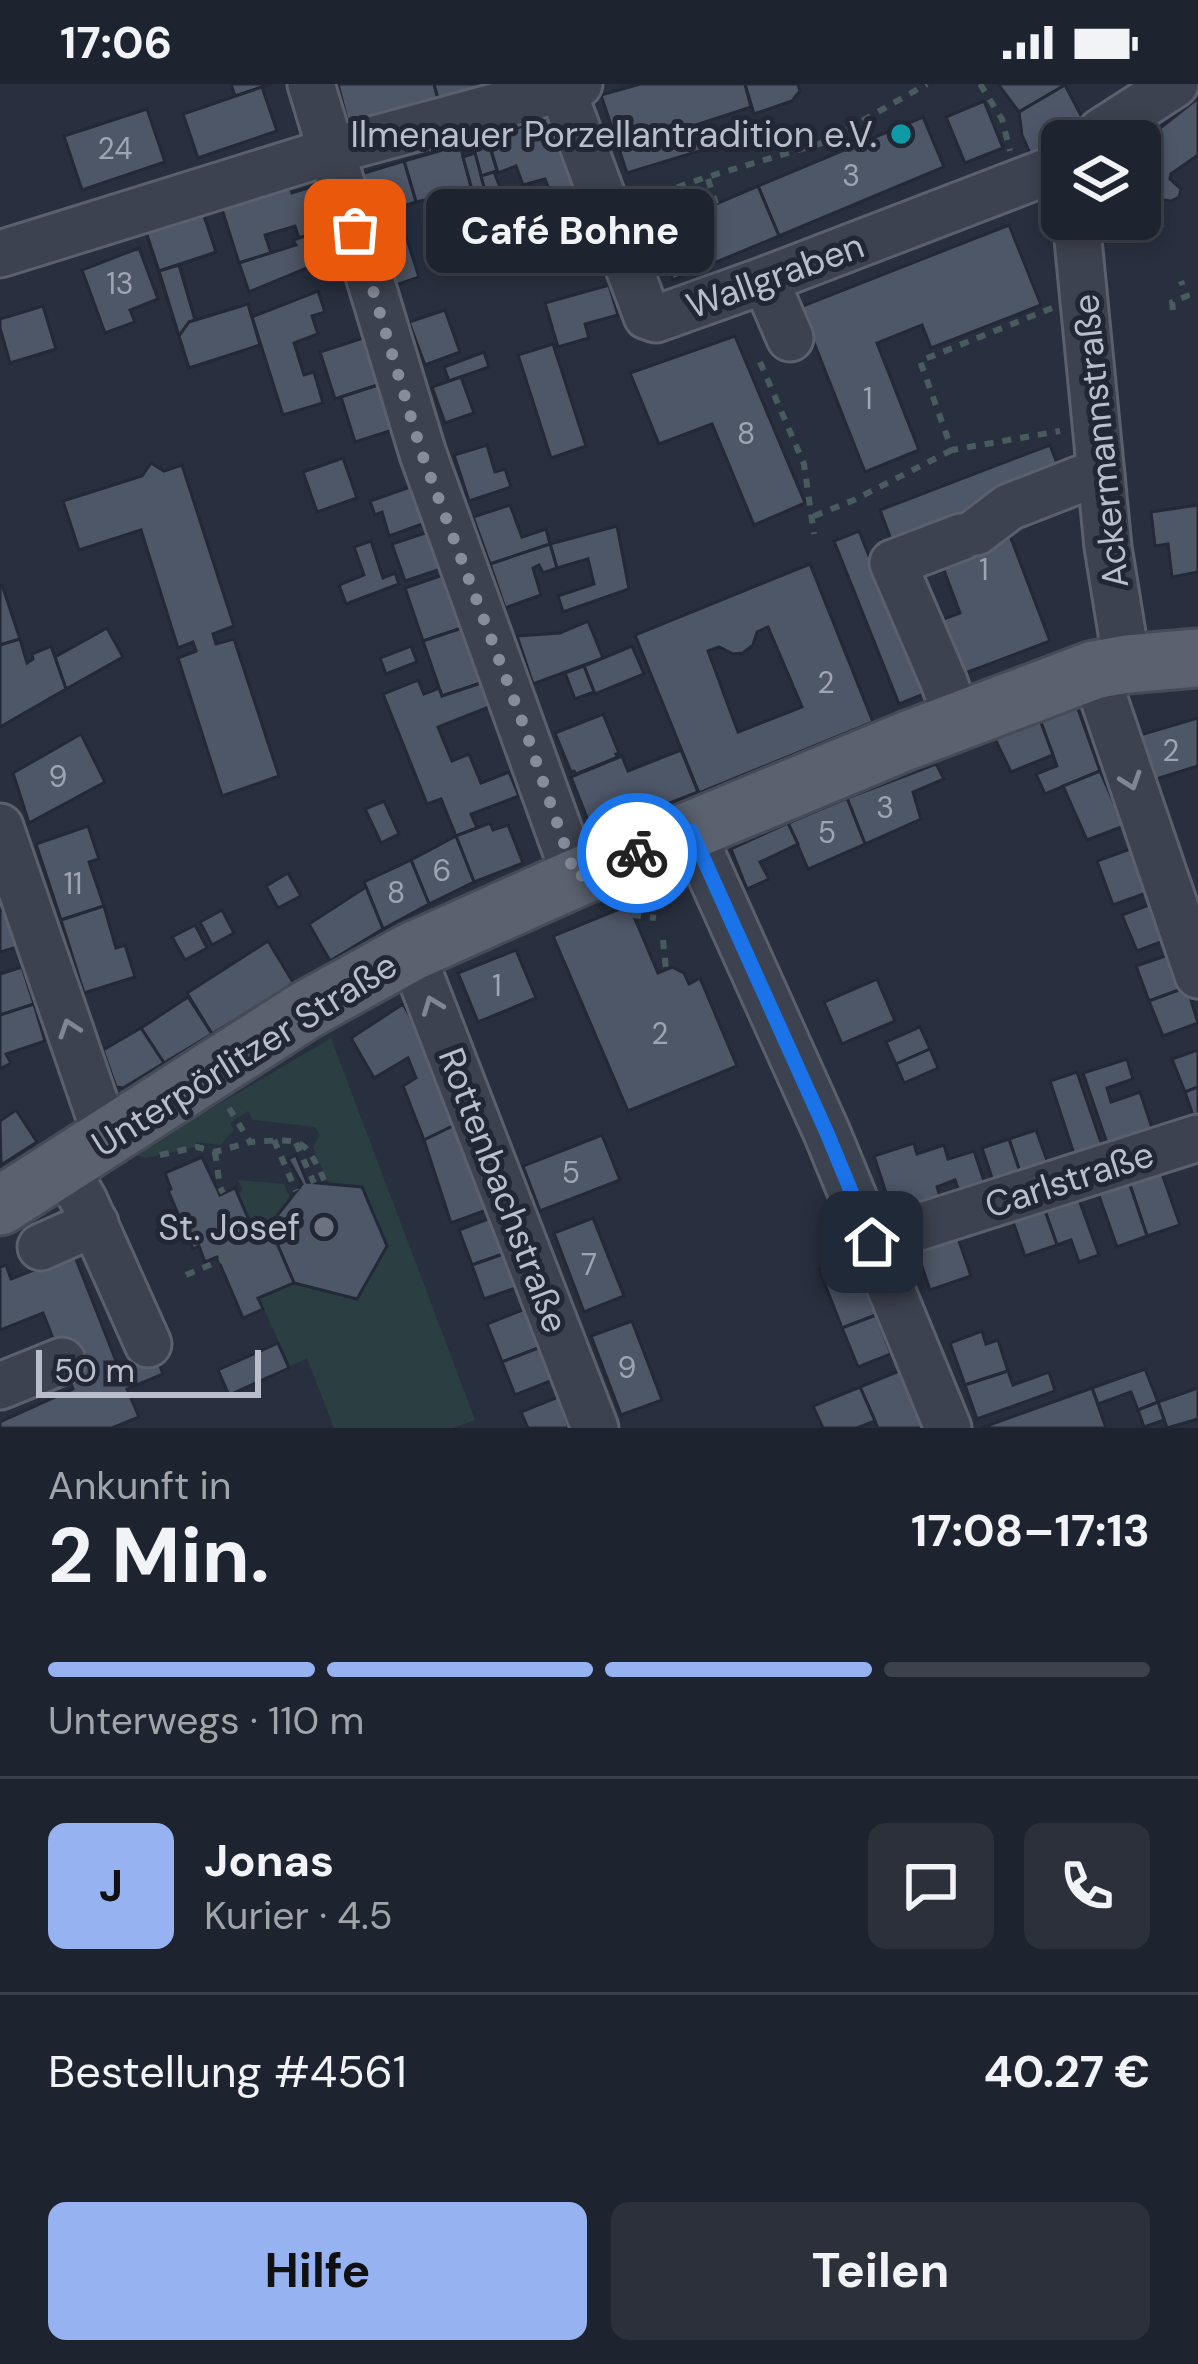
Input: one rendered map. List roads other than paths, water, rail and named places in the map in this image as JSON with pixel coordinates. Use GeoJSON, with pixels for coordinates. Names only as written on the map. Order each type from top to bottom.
{"type":"FeatureCollection","features":[{"type":"Feature","properties":{"kind":"main road","name":"Unterpörlitzer Straße"},"geometry":{"type":"LineString","coordinates":[[0,1206],[106,1154],[202,1074],[411,952],[576,878],[958,722],[1111,667],[1198,658]]}},
{"type":"Feature","properties":{"kind":"street"},"geometry":{"type":"LineString","coordinates":[[311,84],[422,454],[576,878]]}},
{"type":"Feature","properties":{"kind":"street"},"geometry":{"type":"LineString","coordinates":[[1120,120],[1175,84]]}},
{"type":"Feature","properties":{"kind":"street"},"geometry":{"type":"LineString","coordinates":[[0,254],[331,151],[567,86]]}},
{"type":"Feature","properties":{"kind":"street","name":"Wallgraben"},"geometry":{"type":"LineString","coordinates":[[567,86],[607,213],[647,316],[656,319],[1041,174]]}},
{"type":"Feature","properties":{"kind":"street","name":"Ackermannstraße"},"geometry":{"type":"LineString","coordinates":[[1078,240],[1108,547],[1111,667],[1198,975]]}},
{"type":"Feature","properties":{"kind":"street"},"geometry":{"type":"LineString","coordinates":[[765,280],[775,348]]}},
{"type":"Feature","properties":{"kind":"street"},"geometry":{"type":"LineString","coordinates":[[958,722],[893,563],[969,535],[1009,507],[1086,477],[1101,476]]}},
{"type":"Feature","properties":{"kind":"street"},"geometry":{"type":"LineString","coordinates":[[0,827],[106,1154],[94,1223],[148,1344]]}},
{"type":"Feature","properties":{"kind":"street"},"geometry":{"type":"LineString","coordinates":[[691,831],[827,1133],[948,1428]]}},
{"type":"Feature","properties":{"kind":"street","name":"Rottenbachstraße"},"geometry":{"type":"LineString","coordinates":[[411,952],[595,1428]]}},
{"type":"Feature","properties":{"kind":"street","name":"Carlstraße"},"geometry":{"type":"LineString","coordinates":[[872,1242],[1198,1138]]}},
{"type":"Feature","properties":{"kind":"street"},"geometry":{"type":"LineString","coordinates":[[41,1247],[94,1223]]}},
{"type":"Feature","properties":{"kind":"street"},"geometry":{"type":"LineString","coordinates":[[0,1386],[62,1361]]}},
{"type":"Feature","properties":{"kind":"place","name":"Ilmenauer Porzellantradition e.V."},"geometry":{"type":"Point","coordinates":[901,134]}},
{"type":"Feature","properties":{"kind":"place","name":"Café Bohne"},"geometry":{"type":"Point","coordinates":[355,230]}},
{"type":"Feature","properties":{"kind":"place","name":"St. Josef"},"geometry":{"type":"Point","coordinates":[324,1227]}}]}
